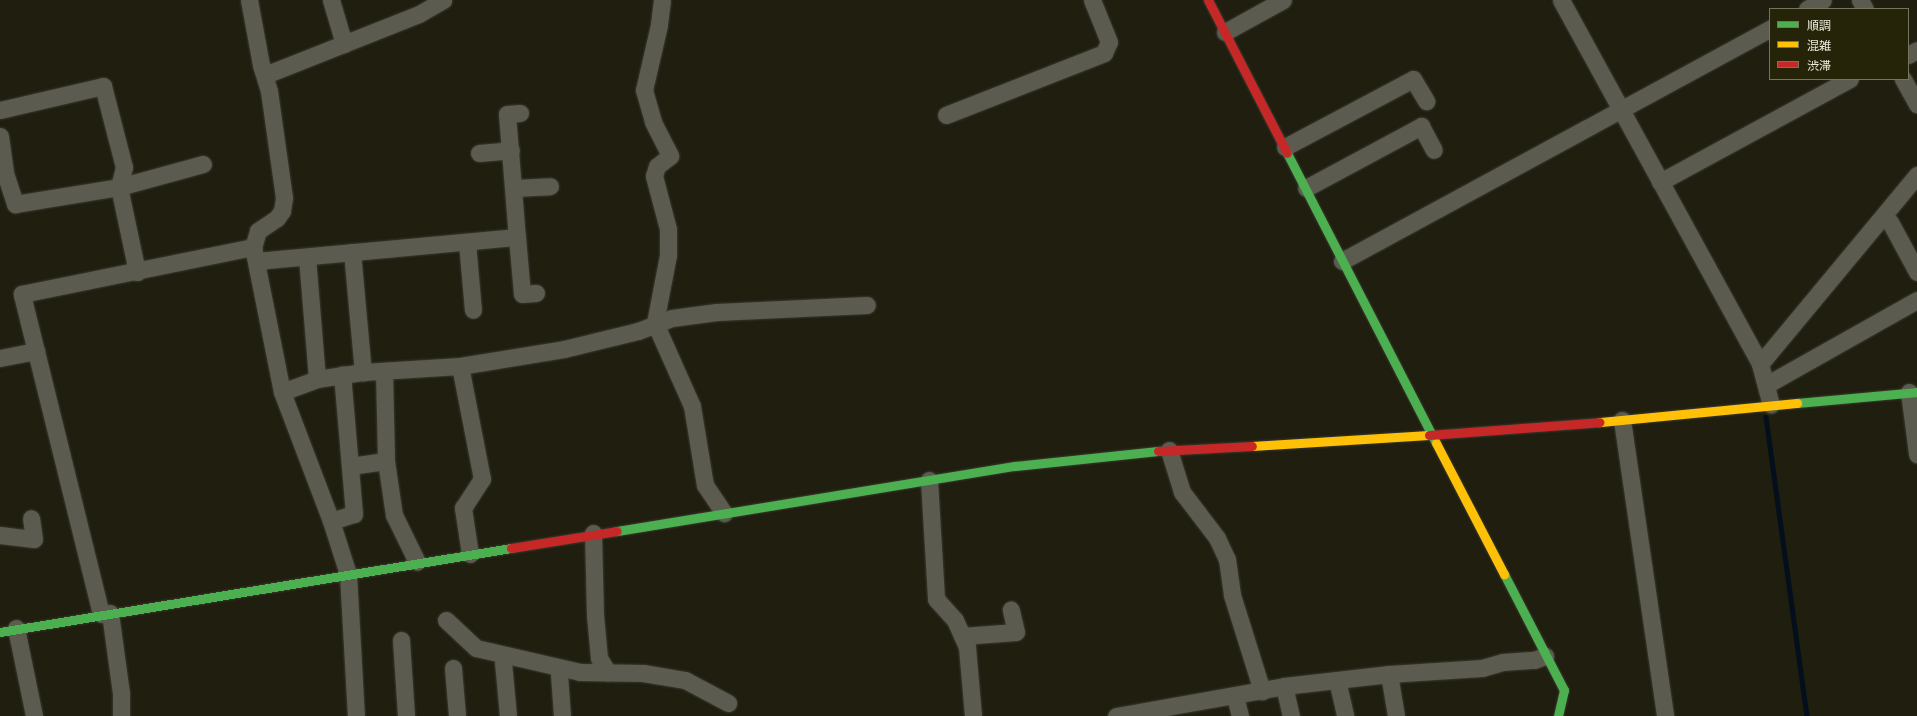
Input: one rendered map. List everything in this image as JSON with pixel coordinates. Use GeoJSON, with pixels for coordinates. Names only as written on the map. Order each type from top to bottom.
{"type":"FeatureCollection","features":[{"type":"Feature","properties":{"kind":"street"},"geometry":{"type":"LineString","coordinates":[[250,0],[261,65],[265,75],[284,198],[282,211],[277,218],[258,231],[255,254],[282,392],[331,521],[348,574],[356,716]]}},
{"type":"Feature","properties":{"kind":"street"},"geometry":{"type":"LineString","coordinates":[[331,0],[344,44]]}},
{"type":"Feature","properties":{"kind":"street"},"geometry":{"type":"LineString","coordinates":[[265,75],[419,14],[443,0]]}},
{"type":"Feature","properties":{"kind":"street"},"geometry":{"type":"LineString","coordinates":[[662,0],[659,25],[644,90],[652,122],[670,156],[657,166],[654,176],[668,229],[668,255],[655,323],[692,406],[705,485],[724,513]]}},
{"type":"Feature","properties":{"kind":"street"},"geometry":{"type":"LineString","coordinates":[[946,115],[1104,53],[1108,42],[1092,0]]}},
{"type":"Feature","properties":{"kind":"street"},"geometry":{"type":"LineString","coordinates":[[1208,0],[1433,434],[1542,650],[1564,690],[1558,716]]}},
{"type":"Feature","properties":{"kind":"street"},"geometry":{"type":"LineString","coordinates":[[1225,32],[1283,0]]}},
{"type":"Feature","properties":{"kind":"street"},"geometry":{"type":"LineString","coordinates":[[1561,0],[1760,364],[1771,406]]}},
{"type":"Feature","properties":{"kind":"street"},"geometry":{"type":"LineString","coordinates":[[1809,8],[1823,0]]}},
{"type":"Feature","properties":{"kind":"street"},"geometry":{"type":"LineString","coordinates":[[1342,261],[1769,30]]}},
{"type":"Feature","properties":{"kind":"street"},"geometry":{"type":"LineString","coordinates":[[1285,147],[1413,79],[1426,101]]}},
{"type":"Feature","properties":{"kind":"street"},"geometry":{"type":"LineString","coordinates":[[1660,182],[1848,80]]}},
{"type":"Feature","properties":{"kind":"street"},"geometry":{"type":"LineString","coordinates":[[1904,80],[1917,104]]}},
{"type":"Feature","properties":{"kind":"street"},"geometry":{"type":"LineString","coordinates":[[0,110],[103,86],[124,167],[119,187],[137,272]]}},
{"type":"Feature","properties":{"kind":"street"},"geometry":{"type":"LineString","coordinates":[[520,113],[507,114],[522,294],[536,293]]}},
{"type":"Feature","properties":{"kind":"street"},"geometry":{"type":"LineString","coordinates":[[1306,188],[1421,126],[1434,150]]}},
{"type":"Feature","properties":{"kind":"street"},"geometry":{"type":"LineString","coordinates":[[0,136],[2,163],[15,204],[119,187],[203,164]]}},
{"type":"Feature","properties":{"kind":"street"},"geometry":{"type":"LineString","coordinates":[[479,153],[510,150]]}},
{"type":"Feature","properties":{"kind":"street"},"geometry":{"type":"LineString","coordinates":[[1760,364],[1917,175]]}},
{"type":"Feature","properties":{"kind":"street"},"geometry":{"type":"LineString","coordinates":[[514,188],[550,186]]}},
{"type":"Feature","properties":{"kind":"street"},"geometry":{"type":"LineString","coordinates":[[1890,222],[1917,272]]}},
{"type":"Feature","properties":{"kind":"street"},"geometry":{"type":"LineString","coordinates":[[121,716],[121,693],[106,614],[22,294],[137,272],[255,254],[307,257],[517,237]]}},
{"type":"Feature","properties":{"kind":"street"},"geometry":{"type":"LineString","coordinates":[[467,242],[473,310]]}},
{"type":"Feature","properties":{"kind":"street"},"geometry":{"type":"LineString","coordinates":[[352,252],[363,372]]}},
{"type":"Feature","properties":{"kind":"street"},"geometry":{"type":"LineString","coordinates":[[307,257],[317,378]]}},
{"type":"Feature","properties":{"kind":"street"},"geometry":{"type":"LineString","coordinates":[[1766,384],[1917,300]]}},
{"type":"Feature","properties":{"kind":"street"},"geometry":{"type":"LineString","coordinates":[[282,392],[317,378],[363,372],[460,366],[564,349],[638,331],[655,323],[672,318],[717,312],[867,305]]}},
{"type":"Feature","properties":{"kind":"street"},"geometry":{"type":"LineString","coordinates":[[0,358],[36,351]]}},
{"type":"Feature","properties":{"kind":"street"},"geometry":{"type":"LineString","coordinates":[[460,366],[482,479],[463,508],[470,554]]}},
{"type":"Feature","properties":{"kind":"street"},"geometry":{"type":"LineString","coordinates":[[384,371],[386,461],[394,515],[417,562]]}},
{"type":"Feature","properties":{"kind":"street"},"geometry":{"type":"LineString","coordinates":[[331,521],[354,514],[342,375]]}},
{"type":"Feature","properties":{"kind":"street"},"geometry":{"type":"LineString","coordinates":[[34,716],[8,630],[593,533],[1015,466],[1169,450],[1433,434],[1622,420],[1913,392],[1917,454]]}},
{"type":"Feature","properties":{"kind":"street"},"geometry":{"type":"LineString","coordinates":[[1622,420],[1665,716]]}},
{"type":"Feature","properties":{"kind":"street"},"geometry":{"type":"LineString","coordinates":[[1169,450],[1182,492],[1217,538],[1227,559],[1232,595],[1262,691]]}},
{"type":"Feature","properties":{"kind":"street"},"geometry":{"type":"LineString","coordinates":[[350,466],[386,461]]}},
{"type":"Feature","properties":{"kind":"street"},"geometry":{"type":"LineString","coordinates":[[929,480],[936,599],[955,620],[967,647],[973,716]]}},
{"type":"Feature","properties":{"kind":"street"},"geometry":{"type":"LineString","coordinates":[[0,535],[34,539],[31,518]]}},
{"type":"Feature","properties":{"kind":"street"},"geometry":{"type":"LineString","coordinates":[[593,533],[594,615],[600,658],[608,673]]}},
{"type":"Feature","properties":{"kind":"street"},"geometry":{"type":"LineString","coordinates":[[962,636],[1016,632],[1011,610]]}},
{"type":"Feature","properties":{"kind":"street"},"geometry":{"type":"LineString","coordinates":[[446,620],[476,648],[580,672],[643,673],[685,680],[728,703]]}},
{"type":"Feature","properties":{"kind":"street"},"geometry":{"type":"LineString","coordinates":[[401,640],[406,716]]}},
{"type":"Feature","properties":{"kind":"street"},"geometry":{"type":"LineString","coordinates":[[1116,716],[1190,710],[1235,696],[1284,686],[1389,674],[1482,668],[1503,662],[1534,660],[1542,650]]}},
{"type":"Feature","properties":{"kind":"street"},"geometry":{"type":"LineString","coordinates":[[504,662],[508,716]]}},
{"type":"Feature","properties":{"kind":"street"},"geometry":{"type":"LineString","coordinates":[[453,668],[457,716]]}},
{"type":"Feature","properties":{"kind":"street"},"geometry":{"type":"LineString","coordinates":[[559,674],[562,716]]}},
{"type":"Feature","properties":{"kind":"street"},"geometry":{"type":"LineString","coordinates":[[1389,674],[1396,716]]}},
{"type":"Feature","properties":{"kind":"street"},"geometry":{"type":"LineString","coordinates":[[1337,680],[1345,716]]}},
{"type":"Feature","properties":{"kind":"street"},"geometry":{"type":"LineString","coordinates":[[1284,686],[1291,716]]}},
{"type":"Feature","properties":{"kind":"street"},"geometry":{"type":"LineString","coordinates":[[1235,696],[1240,716]]}},
{"type":"Feature","properties":{"kind":"waterway"},"geometry":{"type":"LineString","coordinates":[[1766,417],[1807,716]]}},
{"type":"Feature","properties":{"kind":"traffic: fast"},"geometry":{"type":"LineString","coordinates":[[1287,153],[1436,443]]}},
{"type":"Feature","properties":{"kind":"traffic: fast"},"geometry":{"type":"LineString","coordinates":[[1797,403],[1917,392]]}},
{"type":"Feature","properties":{"kind":"traffic: fast"},"geometry":{"type":"LineString","coordinates":[[617,531],[1015,466],[1158,451]]}},
{"type":"Feature","properties":{"kind":"traffic: fast"},"geometry":{"type":"LineString","coordinates":[[0,632],[511,548]]}},
{"type":"Feature","properties":{"kind":"traffic: fast"},"geometry":{"type":"LineString","coordinates":[[1504,574],[1564,690],[1558,716]]}},
{"type":"Feature","properties":{"kind":"traffic: slow"},"geometry":{"type":"LineString","coordinates":[[1600,422],[1797,403]]}},
{"type":"Feature","properties":{"kind":"traffic: slow"},"geometry":{"type":"LineString","coordinates":[[1252,446],[1429,435]]}},
{"type":"Feature","properties":{"kind":"traffic: slow"},"geometry":{"type":"LineString","coordinates":[[1436,443],[1504,574]]}},
{"type":"Feature","properties":{"kind":"traffic: jam"},"geometry":{"type":"LineString","coordinates":[[1208,0],[1287,153]]}},
{"type":"Feature","properties":{"kind":"traffic: jam"},"geometry":{"type":"LineString","coordinates":[[1429,435],[1600,422]]}},
{"type":"Feature","properties":{"kind":"traffic: jam"},"geometry":{"type":"LineString","coordinates":[[1158,451],[1252,446]]}},
{"type":"Feature","properties":{"kind":"traffic: jam"},"geometry":{"type":"LineString","coordinates":[[511,548],[617,531]]}}]}
